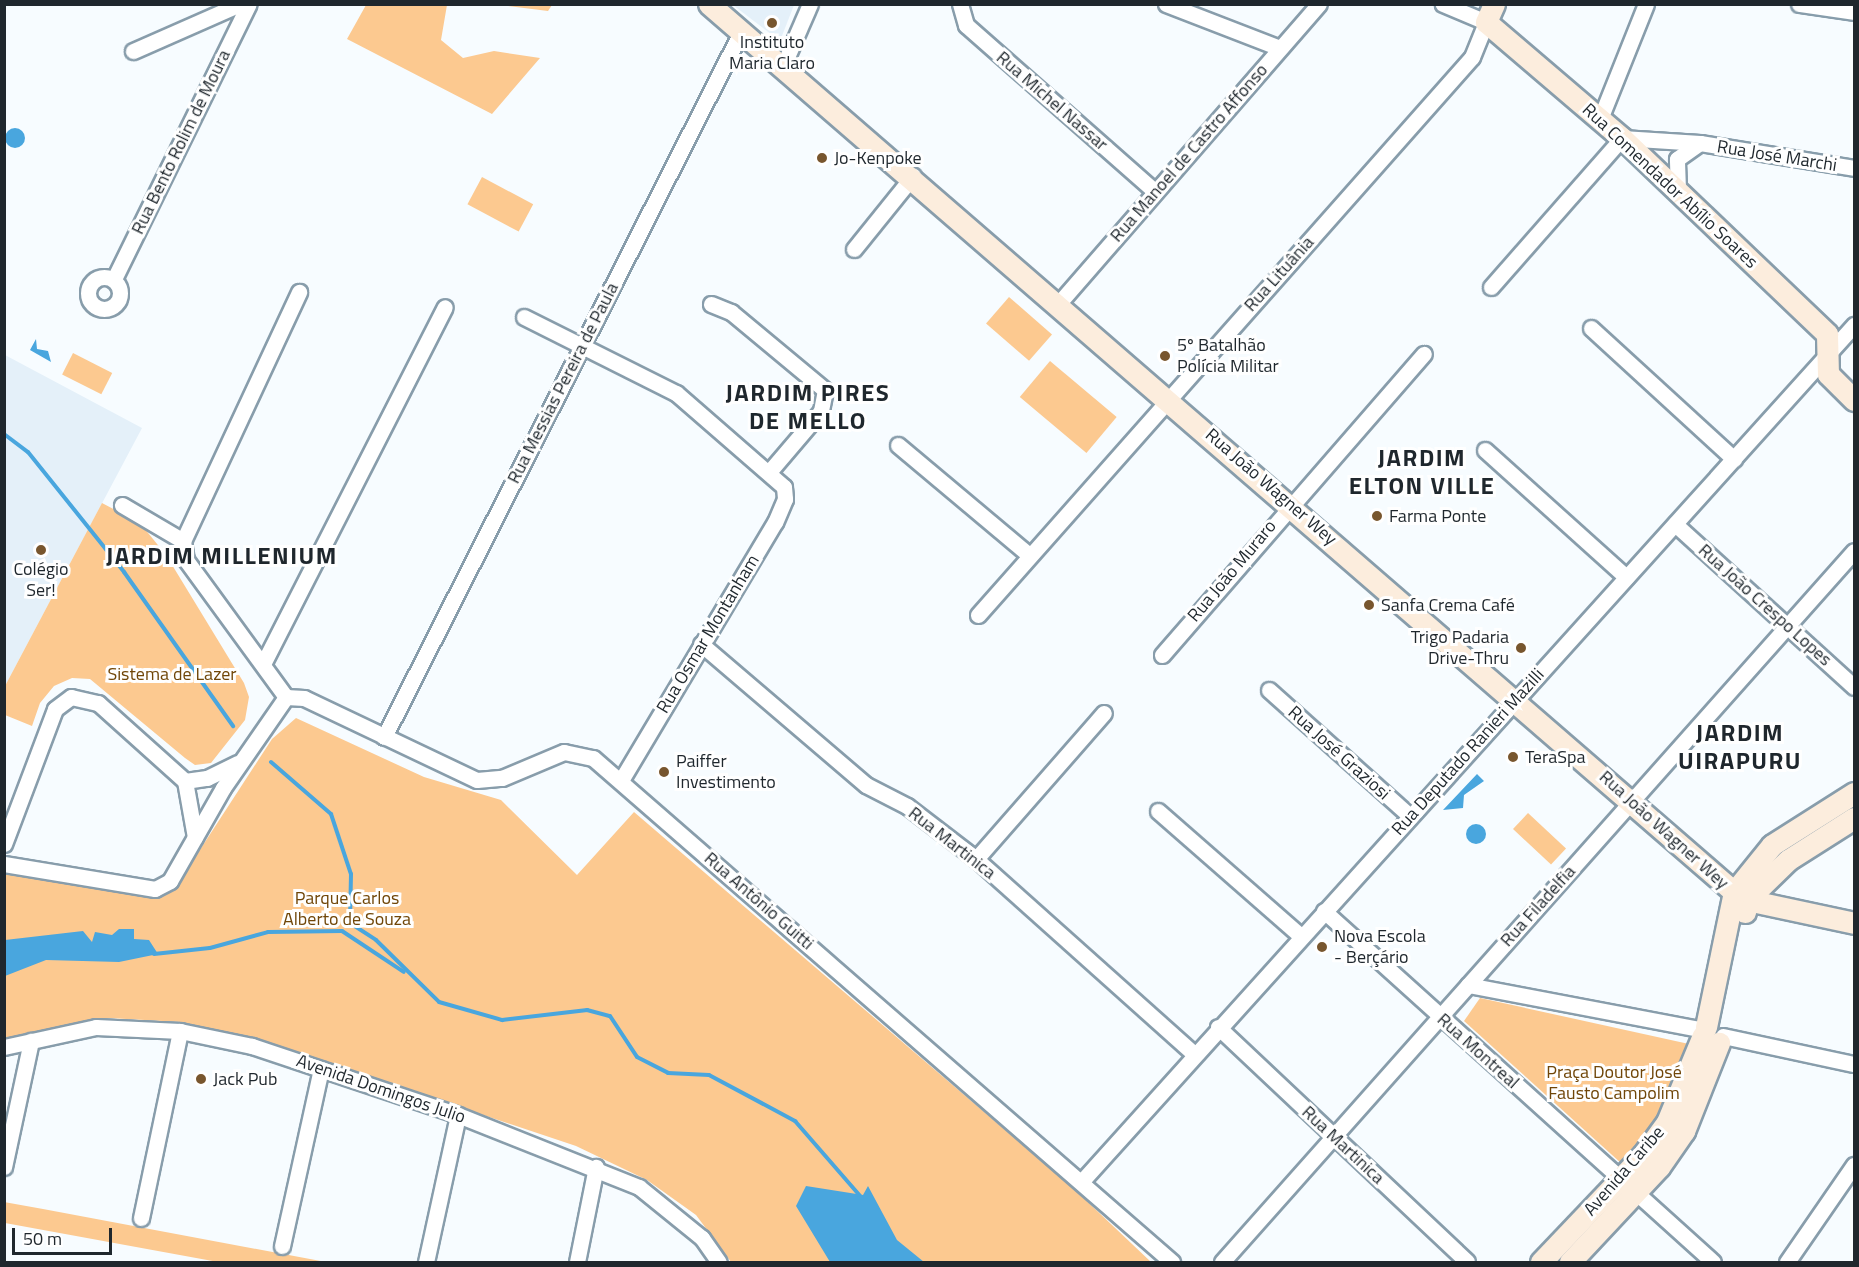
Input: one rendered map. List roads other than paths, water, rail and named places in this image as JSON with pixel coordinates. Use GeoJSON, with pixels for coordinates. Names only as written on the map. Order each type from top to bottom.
{"type":"FeatureCollection","features":[{"type":"Feature","properties":{"kind":"main road","name":"Rua João Wagner Wey"},"geometry":{"type":"LineString","coordinates":[[709,4],[784,64],[1741,896],[1854,923]]}},
{"type":"Feature","properties":{"kind":"main road","name":"Rua Comendador Abílio Soares"},"geometry":{"type":"LineString","coordinates":[[1490,13],[1827,334],[1828,374],[1854,400]]}},
{"type":"Feature","properties":{"kind":"main road","name":"Avenida Caribe"},"geometry":{"type":"LineString","coordinates":[[1569,1263],[1629,1184],[1667,1122],[1712,1033],[1741,896],[1772,845],[1854,793]]}},
{"type":"Feature","properties":{"kind":"main road"},"geometry":{"type":"LineString","coordinates":[[1741,896],[1788,860],[1854,818]]}},
{"type":"Feature","properties":{"kind":"main road","name":"Avenida Caribe"},"geometry":{"type":"LineString","coordinates":[[1541,1263],[1629,1184]]}},
{"type":"Feature","properties":{"kind":"street"},"geometry":{"type":"LineString","coordinates":[[133,51],[240,4]]}},
{"type":"Feature","properties":{"kind":"street","name":"Rua Bento Rolim de Moura"},"geometry":{"type":"LineString","coordinates":[[114,279],[249,4]]}},
{"type":"Feature","properties":{"kind":"street"},"geometry":{"type":"LineString","coordinates":[[784,64],[810,4]]}},
{"type":"Feature","properties":{"kind":"street","name":"Rua Michel Nassar"},"geometry":{"type":"LineString","coordinates":[[960,4],[966,25],[1154,191]]}},
{"type":"Feature","properties":{"kind":"street"},"geometry":{"type":"LineString","coordinates":[[1166,4],[1280,48]]}},
{"type":"Feature","properties":{"kind":"street","name":"Rua Manoel de Castro Affonso"},"geometry":{"type":"LineString","coordinates":[[1059,303],[1154,191],[1319,4]]}},
{"type":"Feature","properties":{"kind":"street","name":"Rua Comendador Abílio Soares"},"geometry":{"type":"LineString","coordinates":[[1443,4],[1490,13]]}},
{"type":"Feature","properties":{"kind":"street"},"geometry":{"type":"LineString","coordinates":[[1600,118],[1646,4]]}},
{"type":"Feature","properties":{"kind":"street"},"geometry":{"type":"LineString","coordinates":[[1799,4],[1854,12]]}},
{"type":"Feature","properties":{"kind":"street","name":"Rua Lituânia"},"geometry":{"type":"LineString","coordinates":[[978,615],[1472,57],[1490,13]]}},
{"type":"Feature","properties":{"kind":"street","name":"Rua Messias Pereira de Paula"},"geometry":{"type":"LineString","coordinates":[[384,737],[742,30]]}},
{"type":"Feature","properties":{"kind":"street"},"geometry":{"type":"LineString","coordinates":[[1491,287],[1622,138]]}},
{"type":"Feature","properties":{"kind":"street","name":"Rua José Marchi"},"geometry":{"type":"LineString","coordinates":[[1622,138],[1700,143],[1854,168]]}},
{"type":"Feature","properties":{"kind":"street","name":"Rua José Marchi"},"geometry":{"type":"LineString","coordinates":[[1678,190],[1677,159],[1700,143]]}},
{"type":"Feature","properties":{"kind":"street"},"geometry":{"type":"LineString","coordinates":[[854,249],[913,176]]}},
{"type":"Feature","properties":{"kind":"street"},"geometry":{"type":"LineString","coordinates":[[4,864],[155,890],[170,881],[241,761],[286,697],[264,662],[186,560],[183,541],[299,292]]}},
{"type":"Feature","properties":{"kind":"street"},"geometry":{"type":"LineString","coordinates":[[524,317],[675,393],[769,472],[821,411],[825,390],[731,312],[711,304]]}},
{"type":"Feature","properties":{"kind":"street"},"geometry":{"type":"LineString","coordinates":[[264,662],[445,307]]}},
{"type":"Feature","properties":{"kind":"street","name":"Rua Deputado Ranieri Mazilli"},"geometry":{"type":"LineString","coordinates":[[1082,1181],[1218,1027],[1854,325]]}},
{"type":"Feature","properties":{"kind":"street"},"geometry":{"type":"LineString","coordinates":[[1591,328],[1734,459]]}},
{"type":"Feature","properties":{"kind":"street","name":"Rua João Muraro"},"geometry":{"type":"LineString","coordinates":[[1162,655],[1290,503],[1424,354]]}},
{"type":"Feature","properties":{"kind":"street"},"geometry":{"type":"LineString","coordinates":[[898,445],[1029,555]]}},
{"type":"Feature","properties":{"kind":"street"},"geometry":{"type":"LineString","coordinates":[[1485,450],[1626,577]]}},
{"type":"Feature","properties":{"kind":"street","name":"Rua Osmar Montanham"},"geometry":{"type":"LineString","coordinates":[[622,779],[775,522],[785,499],[784,487],[769,472]]}},
{"type":"Feature","properties":{"kind":"street"},"geometry":{"type":"LineString","coordinates":[[122,505],[183,541]]}},
{"type":"Feature","properties":{"kind":"street","name":"Rua João Crespo Lopes"},"geometry":{"type":"LineString","coordinates":[[1674,524],[1854,687]]}},
{"type":"Feature","properties":{"kind":"street","name":"Rua Filadelfia"},"geometry":{"type":"LineString","coordinates":[[1222,1263],[1854,551]]}},
{"type":"Feature","properties":{"kind":"street","name":"Rua Martinica"},"geometry":{"type":"LineString","coordinates":[[701,644],[867,785],[907,806],[976,859],[1194,1054]]}},
{"type":"Feature","properties":{"kind":"street","name":"Rua José Graziosi"},"geometry":{"type":"LineString","coordinates":[[1269,690],[1410,816]]}},
{"type":"Feature","properties":{"kind":"street"},"geometry":{"type":"LineString","coordinates":[[26,868],[7,839],[55,709],[71,696],[98,703],[185,781],[195,837]]}},
{"type":"Feature","properties":{"kind":"street","name":"Rua Antônio Guitti"},"geometry":{"type":"LineString","coordinates":[[286,697],[304,698],[477,780],[502,777],[564,752],[593,758],[622,779],[1082,1181],[1172,1263]]}},
{"type":"Feature","properties":{"kind":"street"},"geometry":{"type":"LineString","coordinates":[[976,859],[1104,712]]}},
{"type":"Feature","properties":{"kind":"street"},"geometry":{"type":"LineString","coordinates":[[185,781],[207,778],[241,761]]}},
{"type":"Feature","properties":{"kind":"street"},"geometry":{"type":"LineString","coordinates":[[1158,811],[1301,936]]}},
{"type":"Feature","properties":{"kind":"street","name":"Rua Montreal"},"geometry":{"type":"LineString","coordinates":[[1324,911],[1629,1184],[1713,1263]]}},
{"type":"Feature","properties":{"kind":"street"},"geometry":{"type":"LineString","coordinates":[[1468,985],[1712,1033],[1854,1064]]}},
{"type":"Feature","properties":{"kind":"street","name":"Avenida Domingos Julio"},"geometry":{"type":"LineString","coordinates":[[4,1047],[96,1027],[180,1031],[321,1069],[458,1115],[596,1167],[639,1187],[702,1238],[719,1263]]}},
{"type":"Feature","properties":{"kind":"street","name":"Rua Martinica"},"geometry":{"type":"LineString","coordinates":[[1218,1027],[1467,1263]]}},
{"type":"Feature","properties":{"kind":"street"},"geometry":{"type":"LineString","coordinates":[[141,1218],[180,1031]]}},
{"type":"Feature","properties":{"kind":"street"},"geometry":{"type":"LineString","coordinates":[[4,1167],[31,1041]]}},
{"type":"Feature","properties":{"kind":"street"},"geometry":{"type":"LineString","coordinates":[[282,1246],[321,1069]]}},
{"type":"Feature","properties":{"kind":"street"},"geometry":{"type":"LineString","coordinates":[[426,1263],[458,1115]]}},
{"type":"Feature","properties":{"kind":"street"},"geometry":{"type":"LineString","coordinates":[[1787,1263],[1854,1165]]}},
{"type":"Feature","properties":{"kind":"street"},"geometry":{"type":"LineString","coordinates":[[578,1263],[596,1167]]}},
{"type":"Feature","properties":{"kind":"water"},"geometry":{"type":"Polygon","coordinates":[[[15,128],[22,131],[25,138],[22,145],[15,148],[8,145],[5,138],[8,131],[15,128]]]}},
{"type":"Feature","properties":{"kind":"water"},"geometry":{"type":"Polygon","coordinates":[[[36,339],[37,349],[48,351],[51,362],[30,350],[36,339]]]}},
{"type":"Feature","properties":{"kind":"water"},"geometry":{"type":"Polygon","coordinates":[[[1477,774],[1484,781],[1464,795],[1463,808],[1443,810],[1477,774]]]}},
{"type":"Feature","properties":{"kind":"water"},"geometry":{"type":"Polygon","coordinates":[[[1476,824],[1483,827],[1486,834],[1483,841],[1476,844],[1469,841],[1466,834],[1469,827],[1476,824]]]}},
{"type":"Feature","properties":{"kind":"water"},"geometry":{"type":"Polygon","coordinates":[[[119,929],[134,929],[134,939],[149,940],[158,954],[119,962],[46,960],[5,976],[5,940],[83,931],[92,942],[95,932],[112,935],[119,929]]]}},
{"type":"Feature","properties":{"kind":"water"},"geometry":{"type":"Polygon","coordinates":[[[806,1186],[863,1195],[868,1186],[897,1240],[924,1262],[830,1262],[796,1206],[806,1186]]]}},
{"type":"Feature","properties":{"kind":"waterway"},"geometry":{"type":"LineString","coordinates":[[4,434],[28,452],[124,572],[233,726]]}},
{"type":"Feature","properties":{"kind":"waterway"},"geometry":{"type":"LineString","coordinates":[[271,762],[331,814],[351,874],[350,923],[376,940],[439,1002],[502,1020],[587,1010],[610,1016],[637,1057],[668,1073],[709,1075],[795,1121],[862,1198]]}},
{"type":"Feature","properties":{"kind":"waterway"},"geometry":{"type":"LineString","coordinates":[[154,954],[210,948],[268,932],[342,931],[404,972]]}},
{"type":"Feature","properties":{"kind":"place","name":"Instituto Maria Claro"},"geometry":{"type":"Point","coordinates":[772,23]}},
{"type":"Feature","properties":{"kind":"place","name":"Jo-Kenpoke"},"geometry":{"type":"Point","coordinates":[822,158]}},
{"type":"Feature","properties":{"kind":"place","name":"5º Batalhão Polícia Militar"},"geometry":{"type":"Point","coordinates":[1165,356]}},
{"type":"Feature","properties":{"kind":"place","name":"Farma Ponte"},"geometry":{"type":"Point","coordinates":[1377,516]}},
{"type":"Feature","properties":{"kind":"place","name":"Colégio Ser!"},"geometry":{"type":"Point","coordinates":[41,550]}},
{"type":"Feature","properties":{"kind":"place","name":"Sanfa Crema Café"},"geometry":{"type":"Point","coordinates":[1369,605]}},
{"type":"Feature","properties":{"kind":"place","name":"Trigo Padaria Drive-Thru"},"geometry":{"type":"Point","coordinates":[1521,648]}},
{"type":"Feature","properties":{"kind":"place","name":"TeraSpa"},"geometry":{"type":"Point","coordinates":[1513,757]}},
{"type":"Feature","properties":{"kind":"place","name":"Paiffer Investimento"},"geometry":{"type":"Point","coordinates":[664,772]}},
{"type":"Feature","properties":{"kind":"place","name":"Nova Escola - Berçário"},"geometry":{"type":"Point","coordinates":[1322,947]}},
{"type":"Feature","properties":{"kind":"place","name":"Jack Pub"},"geometry":{"type":"Point","coordinates":[201,1079]}},
{"type":"Feature","properties":{"kind":"district","name":"JARDIM PIRES DE MELLO"},"geometry":{"type":"Point","coordinates":[808,407]}},
{"type":"Feature","properties":{"kind":"district","name":"JARDIM ELTON VILLE"},"geometry":{"type":"Point","coordinates":[1422,472]}},
{"type":"Feature","properties":{"kind":"district","name":"JARDIM MILLENIUM"},"geometry":{"type":"Point","coordinates":[222,556]}},
{"type":"Feature","properties":{"kind":"district","name":"JARDIM UIRAPURU"},"geometry":{"type":"Point","coordinates":[1740,747]}},
{"type":"Feature","properties":{"kind":"park label","name":"Sistema de Lazer"},"geometry":{"type":"Point","coordinates":[172,674]}},
{"type":"Feature","properties":{"kind":"park label","name":"Parque Carlos Alberto de Souza"},"geometry":{"type":"Point","coordinates":[347,909]}},
{"type":"Feature","properties":{"kind":"park label","name":"Praça Doutor José Fausto Campolim"},"geometry":{"type":"Point","coordinates":[1614,1083]}}]}
